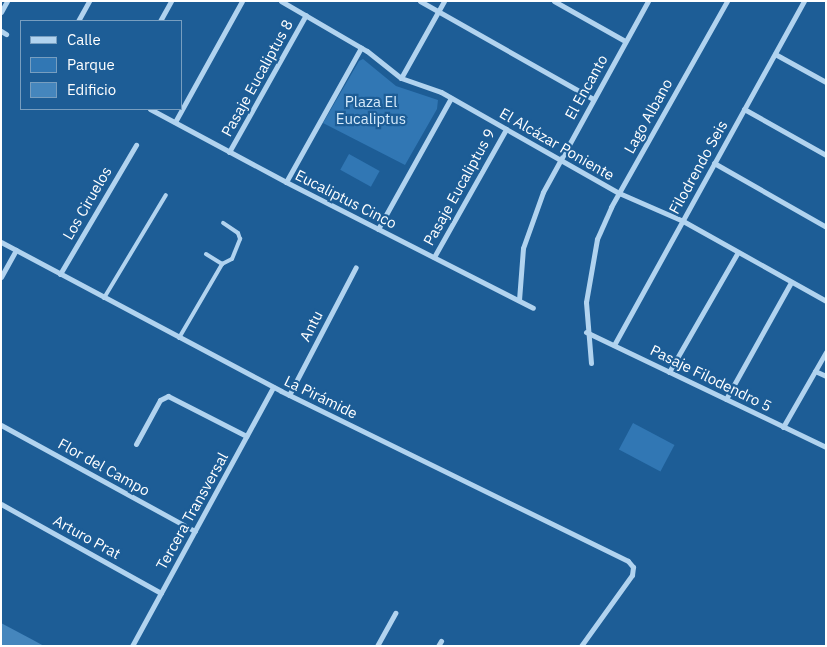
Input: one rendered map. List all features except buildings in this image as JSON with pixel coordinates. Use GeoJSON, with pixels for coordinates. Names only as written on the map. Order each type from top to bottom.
{"type":"FeatureCollection","features":[{"type":"Feature","properties":{"kind":"street"},"geometry":{"type":"LineString","coordinates":[[1,12],[7,1]]}},
{"type":"Feature","properties":{"kind":"street"},"geometry":{"type":"LineString","coordinates":[[79,20],[89,1]]}},
{"type":"Feature","properties":{"kind":"street"},"geometry":{"type":"LineString","coordinates":[[161,20],[171,1]]}},
{"type":"Feature","properties":{"kind":"street"},"geometry":{"type":"LineString","coordinates":[[182,109],[242,1]]}},
{"type":"Feature","properties":{"kind":"street","name":"El Alcázar Poniente"},"geometry":{"type":"LineString","coordinates":[[281,1],[361,48],[401,78],[451,98],[619,193],[683,221],[826,301]]}},
{"type":"Feature","properties":{"kind":"street"},"geometry":{"type":"LineString","coordinates":[[420,1],[593,99]]}},
{"type":"Feature","properties":{"kind":"street"},"geometry":{"type":"LineString","coordinates":[[401,78],[444,1]]}},
{"type":"Feature","properties":{"kind":"street"},"geometry":{"type":"LineString","coordinates":[[554,1],[625,41]]}},
{"type":"Feature","properties":{"kind":"street","name":"El Encanto"},"geometry":{"type":"LineString","coordinates":[[519,300],[525,241],[559,159],[648,1]]}},
{"type":"Feature","properties":{"kind":"street","name":"Lago Albano"},"geometry":{"type":"LineString","coordinates":[[590,363],[586,332],[587,287],[592,256],[603,223],[727,1]]}},
{"type":"Feature","properties":{"kind":"street","name":"Filodrendo Seis"},"geometry":{"type":"LineString","coordinates":[[614,345],[804,1]]}},
{"type":"Feature","properties":{"kind":"street","name":"Pasaje Eucaliptus 8"},"geometry":{"type":"LineString","coordinates":[[229,152],[306,15]]}},
{"type":"Feature","properties":{"kind":"street"},"geometry":{"type":"LineString","coordinates":[[286,182],[361,48]]}},
{"type":"Feature","properties":{"kind":"street"},"geometry":{"type":"LineString","coordinates":[[775,54],[826,82]]}},
{"type":"Feature","properties":{"kind":"street"},"geometry":{"type":"LineString","coordinates":[[378,229],[451,98]]}},
{"type":"Feature","properties":{"kind":"street"},"geometry":{"type":"LineString","coordinates":[[744,109],[826,155]]}},
{"type":"Feature","properties":{"kind":"street","name":"Eucaliptus Cinco"},"geometry":{"type":"LineString","coordinates":[[152,110],[286,182],[533,308]]}},
{"type":"Feature","properties":{"kind":"street"},"geometry":{"type":"LineString","coordinates":[[175,122],[182,110]]}},
{"type":"Feature","properties":{"kind":"street","name":"Pasaje Eucaliptus 9"},"geometry":{"type":"LineString","coordinates":[[434,257],[506,128]]}},
{"type":"Feature","properties":{"kind":"street","name":"Los Ciruelos"},"geometry":{"type":"LineString","coordinates":[[60,274],[136,145]]}},
{"type":"Feature","properties":{"kind":"street"},"geometry":{"type":"LineString","coordinates":[[714,163],[826,227]]}},
{"type":"Feature","properties":{"kind":"street","name":"La Pirámide"},"geometry":{"type":"LineString","coordinates":[[1,242],[273,387],[628,561],[633,567],[632,575],[581,646]]}},
{"type":"Feature","properties":{"kind":"street"},"geometry":{"type":"LineString","coordinates":[[1,276],[16,250]]}},
{"type":"Feature","properties":{"kind":"street"},"geometry":{"type":"LineString","coordinates":[[670,372],[738,252]]}},
{"type":"Feature","properties":{"kind":"street","name":"Antu"},"geometry":{"type":"LineString","coordinates":[[289,395],[356,267]]}},
{"type":"Feature","properties":{"kind":"street"},"geometry":{"type":"LineString","coordinates":[[726,399],[791,282]]}},
{"type":"Feature","properties":{"kind":"street","name":"Pasaje Filodendro 5"},"geometry":{"type":"LineString","coordinates":[[586,332],[826,447]]}},
{"type":"Feature","properties":{"kind":"street"},"geometry":{"type":"LineString","coordinates":[[783,427],[826,352]]}},
{"type":"Feature","properties":{"kind":"street"},"geometry":{"type":"LineString","coordinates":[[815,371],[826,376]]}},
{"type":"Feature","properties":{"kind":"street","name":"Tercera Transversal"},"geometry":{"type":"LineString","coordinates":[[132,646],[273,387]]}},
{"type":"Feature","properties":{"kind":"street"},"geometry":{"type":"LineString","coordinates":[[136,444],[160,400],[168,396],[246,436]]}},
{"type":"Feature","properties":{"kind":"street","name":"Flor del Campo"},"geometry":{"type":"LineString","coordinates":[[1,425],[195,531]]}},
{"type":"Feature","properties":{"kind":"street","name":"Arturo Prat"},"geometry":{"type":"LineString","coordinates":[[1,504],[161,593]]}},
{"type":"Feature","properties":{"kind":"street"},"geometry":{"type":"LineString","coordinates":[[377,646],[394,613]]}},
{"type":"Feature","properties":{"kind":"lane"},"geometry":{"type":"LineString","coordinates":[[104,298],[166,195]]}},
{"type":"Feature","properties":{"kind":"lane"},"geometry":{"type":"LineString","coordinates":[[179,338],[222,264],[232,259],[240,239],[238,233],[223,223]]}},
{"type":"Feature","properties":{"kind":"lane"},"geometry":{"type":"LineString","coordinates":[[206,254],[222,264]]}},
{"type":"Feature","properties":{"kind":"green space","name":"Plaza El Eucaliptus"},"geometry":{"type":"Polygon","coordinates":[[[363,59],[396,86],[438,100],[437,109],[405,165],[323,123],[359,61],[363,59]]]}},
{"type":"Feature","properties":{"kind":"green space"},"geometry":{"type":"Polygon","coordinates":[[[349,154],[380,171],[371,187],[340,170],[349,154]]]}},
{"type":"Feature","properties":{"kind":"green space"},"geometry":{"type":"Polygon","coordinates":[[[633,423],[674,445],[660,472],[619,449],[633,423]]]}}]}
